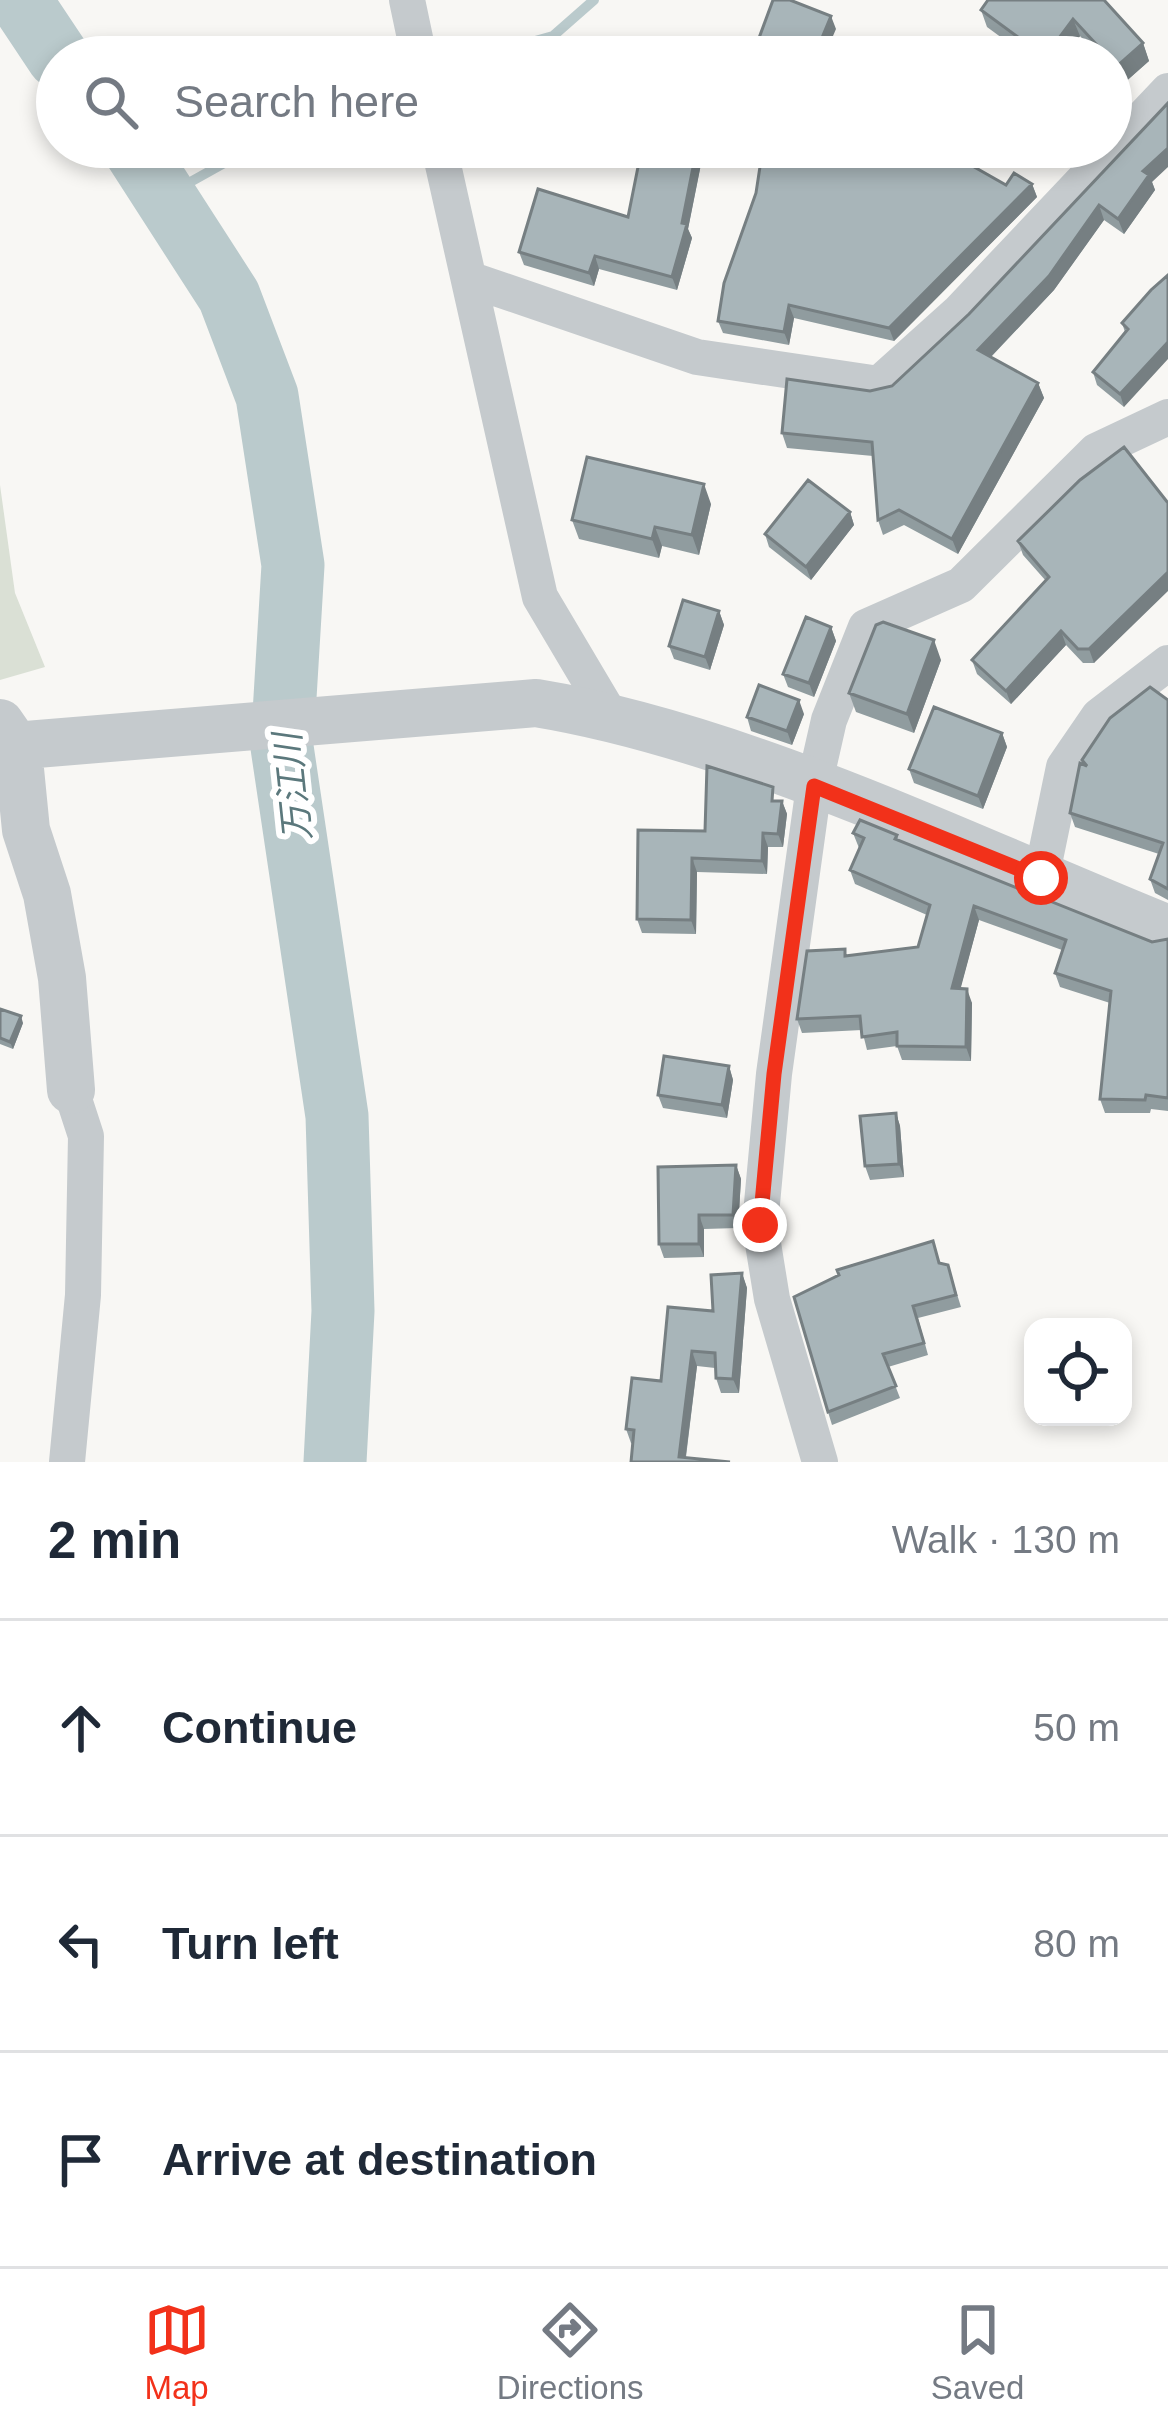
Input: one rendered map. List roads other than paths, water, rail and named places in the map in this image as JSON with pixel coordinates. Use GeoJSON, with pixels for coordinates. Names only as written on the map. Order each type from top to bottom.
{"type":"FeatureCollection","features":[{"type":"Feature","properties":{"kind":"street"},"geometry":{"type":"LineString","coordinates":[[407,0],[415,36]]}},
{"type":"Feature","properties":{"kind":"street"},"geometry":{"type":"LineString","coordinates":[[1132,129],[1168,91]]}},
{"type":"Feature","properties":{"kind":"street"},"geometry":{"type":"LineString","coordinates":[[444,168],[540,597],[610,715]]}},
{"type":"Feature","properties":{"kind":"street"},"geometry":{"type":"LineString","coordinates":[[469,279],[697,357],[879,384],[958,313],[1095,168]]}},
{"type":"Feature","properties":{"kind":"street"},"geometry":{"type":"LineString","coordinates":[[820,1462],[772,1299],[760,1225],[774,1074],[814,786],[829,720],[866,627],[961,586],[1096,452],[1168,417]]}},
{"type":"Feature","properties":{"kind":"street"},"geometry":{"type":"LineString","coordinates":[[1041,878],[1064,767],[1099,716],[1168,663]]}},
{"type":"Feature","properties":{"kind":"street"},"geometry":{"type":"LineString","coordinates":[[67,1462],[83,1295],[86,1136],[70,1090],[62,978],[46,894],[26,830],[16,741],[536,703],[610,715],[814,786],[1168,929]]}},
{"type":"Feature","properties":{"kind":"waterway","name":"万江川"},"geometry":{"type":"LineString","coordinates":[[20,0],[44,36]]}},
{"type":"Feature","properties":{"kind":"waterway"},"geometry":{"type":"LineString","coordinates":[[553,36],[594,0]]}},
{"type":"Feature","properties":{"kind":"waterway","name":"万江川"},"geometry":{"type":"LineString","coordinates":[[147,168],[229,296],[267,396],[293,565],[282,747],[337,1116],[343,1311],[335,1462]]}},
{"type":"Feature","properties":{"kind":"waterway"},"geometry":{"type":"LineString","coordinates":[[167,195],[215,168]]}}]}
